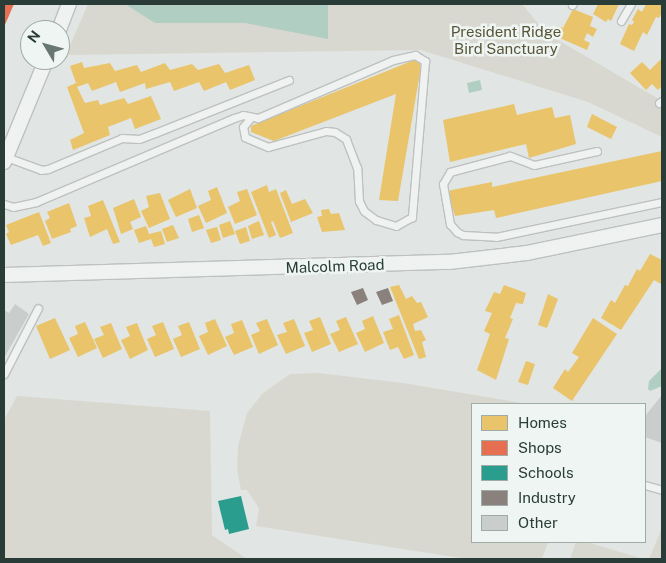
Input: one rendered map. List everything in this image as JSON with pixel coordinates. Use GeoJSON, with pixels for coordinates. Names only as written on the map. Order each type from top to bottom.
{"type":"FeatureCollection","features":[{"type":"Feature","properties":{"kind":"street"},"geometry":{"type":"LineString","coordinates":[[63,20],[69,6]]}},
{"type":"Feature","properties":{"kind":"street"},"geometry":{"type":"LineString","coordinates":[[5,160],[42,70]]}},
{"type":"Feature","properties":{"kind":"street","name":"Malcolm Road"},"geometry":{"type":"LineString","coordinates":[[4,275],[449,262],[527,253],[662,225]]}},
{"type":"Feature","properties":{"kind":"lane"},"geometry":{"type":"LineString","coordinates":[[621,22],[631,4]]}},
{"type":"Feature","properties":{"kind":"lane"},"geometry":{"type":"LineString","coordinates":[[4,204],[13,207],[36,202],[234,118],[243,115],[258,118],[392,60],[407,56],[422,57],[426,61],[412,218],[396,226],[376,220],[364,211],[358,202],[357,168],[346,138],[335,132],[326,131],[268,147],[246,137],[243,128],[251,117]]}},
{"type":"Feature","properties":{"kind":"lane"},"geometry":{"type":"LineString","coordinates":[[5,160],[41,170],[48,169],[122,138],[139,139],[289,80]]}},
{"type":"Feature","properties":{"kind":"lane"},"geometry":{"type":"LineString","coordinates":[[597,151],[534,165],[510,156],[450,172],[443,184],[450,224],[456,232],[463,235],[496,237],[662,202]]}},
{"type":"Feature","properties":{"kind":"lane"},"geometry":{"type":"LineString","coordinates":[[4,374],[38,308]]}},
{"type":"Feature","properties":{"kind":"lane"},"geometry":{"type":"LineString","coordinates":[[646,485],[662,490]]}},
{"type":"Feature","properties":{"kind":"green space","name":"President Ridge Bird Sanctuary"},"geometry":{"type":"Polygon","coordinates":[[[88,4],[522,4],[546,33],[662,101],[662,137],[588,102],[421,50],[70,55],[70,46],[88,4]]]}},
{"type":"Feature","properties":{"kind":"green space"},"geometry":{"type":"Polygon","coordinates":[[[318,373],[403,383],[522,403],[471,403],[471,543],[548,543],[542,559],[467,559],[256,526],[259,508],[247,490],[241,490],[237,469],[238,446],[247,413],[263,393],[290,374],[318,373]]]}},
{"type":"Feature","properties":{"kind":"green space"},"geometry":{"type":"Polygon","coordinates":[[[17,396],[210,411],[212,535],[247,559],[4,559],[4,420],[17,396]]]}},
{"type":"Feature","properties":{"kind":"green space"},"geometry":{"type":"Polygon","coordinates":[[[662,526],[662,559],[649,559],[660,533],[662,526]]]}},
{"type":"Feature","properties":{"kind":"green space"},"geometry":{"type":"Polygon","coordinates":[[[576,543],[590,543],[640,558],[570,559],[576,543]]]}},
{"type":"Feature","properties":{"kind":"shaded area"},"geometry":{"type":"Polygon","coordinates":[[[129,4],[328,4],[328,39],[245,23],[155,23],[128,6],[129,4]]]}},
{"type":"Feature","properties":{"kind":"shaded area"},"geometry":{"type":"Polygon","coordinates":[[[480,80],[482,90],[469,93],[467,83],[480,80]]]}},
{"type":"Feature","properties":{"kind":"shaded area"},"geometry":{"type":"Polygon","coordinates":[[[661,369],[662,386],[650,391],[648,389],[649,381],[661,369]]]}},
{"type":"Feature","properties":{"kind":"building: Homes"},"geometry":{"type":"Polygon","coordinates":[[[598,4],[619,4],[611,21],[608,19],[606,22],[593,14],[598,4]]]}},
{"type":"Feature","properties":{"kind":"building: Homes"},"geometry":{"type":"Polygon","coordinates":[[[646,4],[662,4],[662,12],[659,18],[656,17],[647,35],[643,32],[634,51],[620,44],[629,24],[632,25],[634,22],[632,20],[638,9],[642,12],[646,4]]]}},
{"type":"Feature","properties":{"kind":"building: Homes"},"geometry":{"type":"Polygon","coordinates":[[[573,9],[593,17],[590,26],[597,29],[593,37],[587,33],[584,40],[590,43],[587,50],[553,35],[557,26],[563,28],[573,9]]]}},
{"type":"Feature","properties":{"kind":"building: Homes"},"geometry":{"type":"Polygon","coordinates":[[[662,58],[662,86],[658,90],[652,84],[646,90],[630,73],[642,62],[650,70],[662,58]]]}},
{"type":"Feature","properties":{"kind":"building: Homes"},"geometry":{"type":"Polygon","coordinates":[[[414,60],[419,62],[421,67],[398,201],[379,200],[396,94],[274,141],[251,132],[251,126],[414,60]]]}},
{"type":"Feature","properties":{"kind":"building: Homes"},"geometry":{"type":"Polygon","coordinates":[[[82,62],[84,68],[110,63],[115,71],[137,65],[141,72],[165,63],[170,70],[192,64],[198,70],[219,64],[225,73],[249,65],[255,80],[230,90],[226,82],[204,91],[199,82],[174,91],[170,82],[146,89],[145,83],[120,92],[116,82],[92,91],[88,83],[77,87],[85,103],[98,100],[100,105],[124,98],[128,104],[151,96],[161,119],[135,129],[131,118],[108,127],[110,135],[73,150],[70,140],[84,133],[67,87],[76,83],[70,66],[82,62]]]}},
{"type":"Feature","properties":{"kind":"building: Homes"},"geometry":{"type":"Polygon","coordinates":[[[514,104],[517,115],[552,107],[555,118],[570,115],[576,144],[529,158],[526,144],[450,162],[443,120],[514,104]]]}},
{"type":"Feature","properties":{"kind":"building: Homes"},"geometry":{"type":"Polygon","coordinates":[[[592,114],[617,127],[611,139],[587,127],[592,114]]]}},
{"type":"Feature","properties":{"kind":"building: Homes"},"geometry":{"type":"Polygon","coordinates":[[[662,151],[662,181],[496,218],[494,210],[455,216],[447,191],[492,182],[492,187],[662,151]]]}},
{"type":"Feature","properties":{"kind":"building: Homes"},"geometry":{"type":"Polygon","coordinates":[[[267,185],[269,192],[276,189],[293,233],[280,238],[273,221],[271,222],[276,235],[269,238],[251,192],[267,185]]]}},
{"type":"Feature","properties":{"kind":"building: Homes"},"geometry":{"type":"Polygon","coordinates":[[[217,187],[227,213],[206,223],[198,206],[211,200],[208,191],[217,187]]]}},
{"type":"Feature","properties":{"kind":"building: Homes"},"geometry":{"type":"Polygon","coordinates":[[[190,189],[197,208],[176,217],[168,200],[190,189]]]}},
{"type":"Feature","properties":{"kind":"building: Homes"},"geometry":{"type":"Polygon","coordinates":[[[247,189],[257,215],[235,224],[228,207],[240,201],[237,192],[247,189]]]}},
{"type":"Feature","properties":{"kind":"building: Homes"},"geometry":{"type":"Polygon","coordinates":[[[286,190],[292,204],[305,199],[313,213],[291,222],[280,193],[286,190]]]}},
{"type":"Feature","properties":{"kind":"building: Homes"},"geometry":{"type":"Polygon","coordinates":[[[160,193],[170,219],[149,228],[141,211],[149,207],[146,196],[160,193]]]}},
{"type":"Feature","properties":{"kind":"building: Homes"},"geometry":{"type":"Polygon","coordinates":[[[134,199],[141,217],[130,222],[133,229],[121,234],[113,208],[134,199]]]}},
{"type":"Feature","properties":{"kind":"building: Homes"},"geometry":{"type":"Polygon","coordinates":[[[103,200],[120,242],[113,244],[107,229],[90,237],[84,218],[91,216],[88,206],[103,200]]]}},
{"type":"Feature","properties":{"kind":"building: Homes"},"geometry":{"type":"Polygon","coordinates":[[[69,203],[77,226],[70,229],[71,232],[52,239],[45,221],[50,218],[47,212],[69,203]]]}},
{"type":"Feature","properties":{"kind":"building: Homes"},"geometry":{"type":"Polygon","coordinates":[[[329,209],[331,214],[339,213],[345,230],[322,232],[317,217],[322,216],[321,210],[329,209]]]}},
{"type":"Feature","properties":{"kind":"building: Homes"},"geometry":{"type":"Polygon","coordinates":[[[39,212],[51,243],[43,246],[38,235],[11,245],[6,234],[9,232],[6,225],[39,212]]]}},
{"type":"Feature","properties":{"kind":"building: Homes"},"geometry":{"type":"Polygon","coordinates":[[[199,215],[204,228],[192,232],[188,219],[199,215]]]}},
{"type":"Feature","properties":{"kind":"building: Homes"},"geometry":{"type":"Polygon","coordinates":[[[230,221],[235,234],[223,238],[219,225],[230,221]]]}},
{"type":"Feature","properties":{"kind":"building: Homes"},"geometry":{"type":"Polygon","coordinates":[[[259,221],[264,235],[252,239],[248,226],[259,221]]]}},
{"type":"Feature","properties":{"kind":"building: Homes"},"geometry":{"type":"Polygon","coordinates":[[[173,225],[179,238],[167,242],[162,229],[173,225]]]}},
{"type":"Feature","properties":{"kind":"building: Homes"},"geometry":{"type":"Polygon","coordinates":[[[146,226],[149,234],[161,231],[165,244],[154,247],[151,239],[139,243],[134,230],[146,226]]]}},
{"type":"Feature","properties":{"kind":"building: Homes"},"geometry":{"type":"Polygon","coordinates":[[[217,227],[221,240],[211,243],[206,230],[217,227]]]}},
{"type":"Feature","properties":{"kind":"building: Homes"},"geometry":{"type":"Polygon","coordinates":[[[246,227],[250,241],[240,244],[235,231],[246,227]]]}},
{"type":"Feature","properties":{"kind":"building: Homes"},"geometry":{"type":"Polygon","coordinates":[[[650,254],[662,260],[662,282],[661,284],[654,280],[621,330],[601,318],[611,300],[615,303],[625,285],[628,286],[637,269],[640,271],[650,254]]]}},
{"type":"Feature","properties":{"kind":"building: Homes"},"geometry":{"type":"Polygon","coordinates":[[[399,285],[406,299],[412,296],[417,303],[421,302],[428,317],[413,324],[415,331],[421,330],[426,340],[422,342],[426,357],[419,359],[390,287],[399,285]]]}},
{"type":"Feature","properties":{"kind":"building: Homes"},"geometry":{"type":"Polygon","coordinates":[[[504,285],[526,293],[523,304],[516,303],[510,318],[513,319],[505,338],[509,339],[496,380],[477,370],[490,334],[484,331],[492,313],[485,311],[494,292],[500,294],[504,285]]]}},
{"type":"Feature","properties":{"kind":"building: Homes"},"geometry":{"type":"Polygon","coordinates":[[[548,294],[558,299],[547,328],[538,325],[548,294]]]}},
{"type":"Feature","properties":{"kind":"building: Homes"},"geometry":{"type":"Polygon","coordinates":[[[399,315],[414,355],[404,359],[398,347],[390,350],[383,332],[393,329],[389,319],[399,315]]]}},
{"type":"Feature","properties":{"kind":"building: Homes"},"geometry":{"type":"Polygon","coordinates":[[[373,316],[384,343],[365,352],[356,333],[365,329],[362,321],[373,316]]]}},
{"type":"Feature","properties":{"kind":"building: Homes"},"geometry":{"type":"Polygon","coordinates":[[[320,317],[331,344],[312,352],[304,333],[313,330],[309,321],[320,317]]]}},
{"type":"Feature","properties":{"kind":"building: Homes"},"geometry":{"type":"Polygon","coordinates":[[[346,317],[358,344],[339,352],[330,334],[340,330],[336,321],[346,317]]]}},
{"type":"Feature","properties":{"kind":"building: Homes"},"geometry":{"type":"Polygon","coordinates":[[[55,318],[70,350],[50,359],[36,326],[55,318]]]}},
{"type":"Feature","properties":{"kind":"building: Homes"},"geometry":{"type":"Polygon","coordinates":[[[593,318],[617,334],[572,401],[553,388],[565,369],[568,372],[579,357],[572,353],[593,318]]]}},
{"type":"Feature","properties":{"kind":"building: Homes"},"geometry":{"type":"Polygon","coordinates":[[[215,319],[227,346],[208,355],[199,336],[208,332],[205,323],[215,319]]]}},
{"type":"Feature","properties":{"kind":"building: Homes"},"geometry":{"type":"Polygon","coordinates":[[[267,319],[278,345],[259,354],[251,335],[260,331],[256,323],[267,319]]]}},
{"type":"Feature","properties":{"kind":"building: Homes"},"geometry":{"type":"Polygon","coordinates":[[[294,319],[305,346],[286,354],[277,335],[287,332],[283,323],[294,319]]]}},
{"type":"Feature","properties":{"kind":"building: Homes"},"geometry":{"type":"Polygon","coordinates":[[[242,320],[253,347],[234,355],[225,337],[234,333],[231,324],[242,320]]]}},
{"type":"Feature","properties":{"kind":"building: Homes"},"geometry":{"type":"Polygon","coordinates":[[[85,322],[97,348],[78,357],[69,338],[78,334],[75,326],[85,322]]]}},
{"type":"Feature","properties":{"kind":"building: Homes"},"geometry":{"type":"Polygon","coordinates":[[[163,322],[174,349],[155,357],[147,339],[156,335],[152,326],[163,322]]]}},
{"type":"Feature","properties":{"kind":"building: Homes"},"geometry":{"type":"Polygon","coordinates":[[[189,322],[200,349],[181,357],[173,339],[182,335],[178,326],[189,322]]]}},
{"type":"Feature","properties":{"kind":"building: Homes"},"geometry":{"type":"Polygon","coordinates":[[[111,323],[122,349],[103,358],[94,339],[104,335],[100,327],[111,323]]]}},
{"type":"Feature","properties":{"kind":"building: Homes"},"geometry":{"type":"Polygon","coordinates":[[[137,323],[148,350],[130,359],[121,340],[130,336],[126,327],[137,323]]]}},
{"type":"Feature","properties":{"kind":"building: Homes"},"geometry":{"type":"Polygon","coordinates":[[[526,361],[535,364],[528,385],[518,382],[526,361]]]}},
{"type":"Feature","properties":{"kind":"building: Shops"},"geometry":{"type":"Polygon","coordinates":[[[4,4],[14,4],[4,27],[4,4]]]}},
{"type":"Feature","properties":{"kind":"building: Schools"},"geometry":{"type":"Polygon","coordinates":[[[241,496],[249,529],[229,534],[228,529],[225,530],[218,501],[241,496]]]}},
{"type":"Feature","properties":{"kind":"building: Industry"},"geometry":{"type":"Polygon","coordinates":[[[363,288],[368,300],[357,305],[351,292],[363,288]]]}},
{"type":"Feature","properties":{"kind":"building: Industry"},"geometry":{"type":"Polygon","coordinates":[[[388,288],[393,301],[382,305],[376,292],[388,288]]]}},
{"type":"Feature","properties":{"kind":"building: Other"},"geometry":{"type":"Polygon","coordinates":[[[15,304],[29,314],[4,358],[4,310],[9,313],[15,304]]]}},
{"type":"Feature","properties":{"kind":"building: Other"},"geometry":{"type":"Polygon","coordinates":[[[662,395],[662,443],[646,437],[646,415],[662,395]]]}}]}
